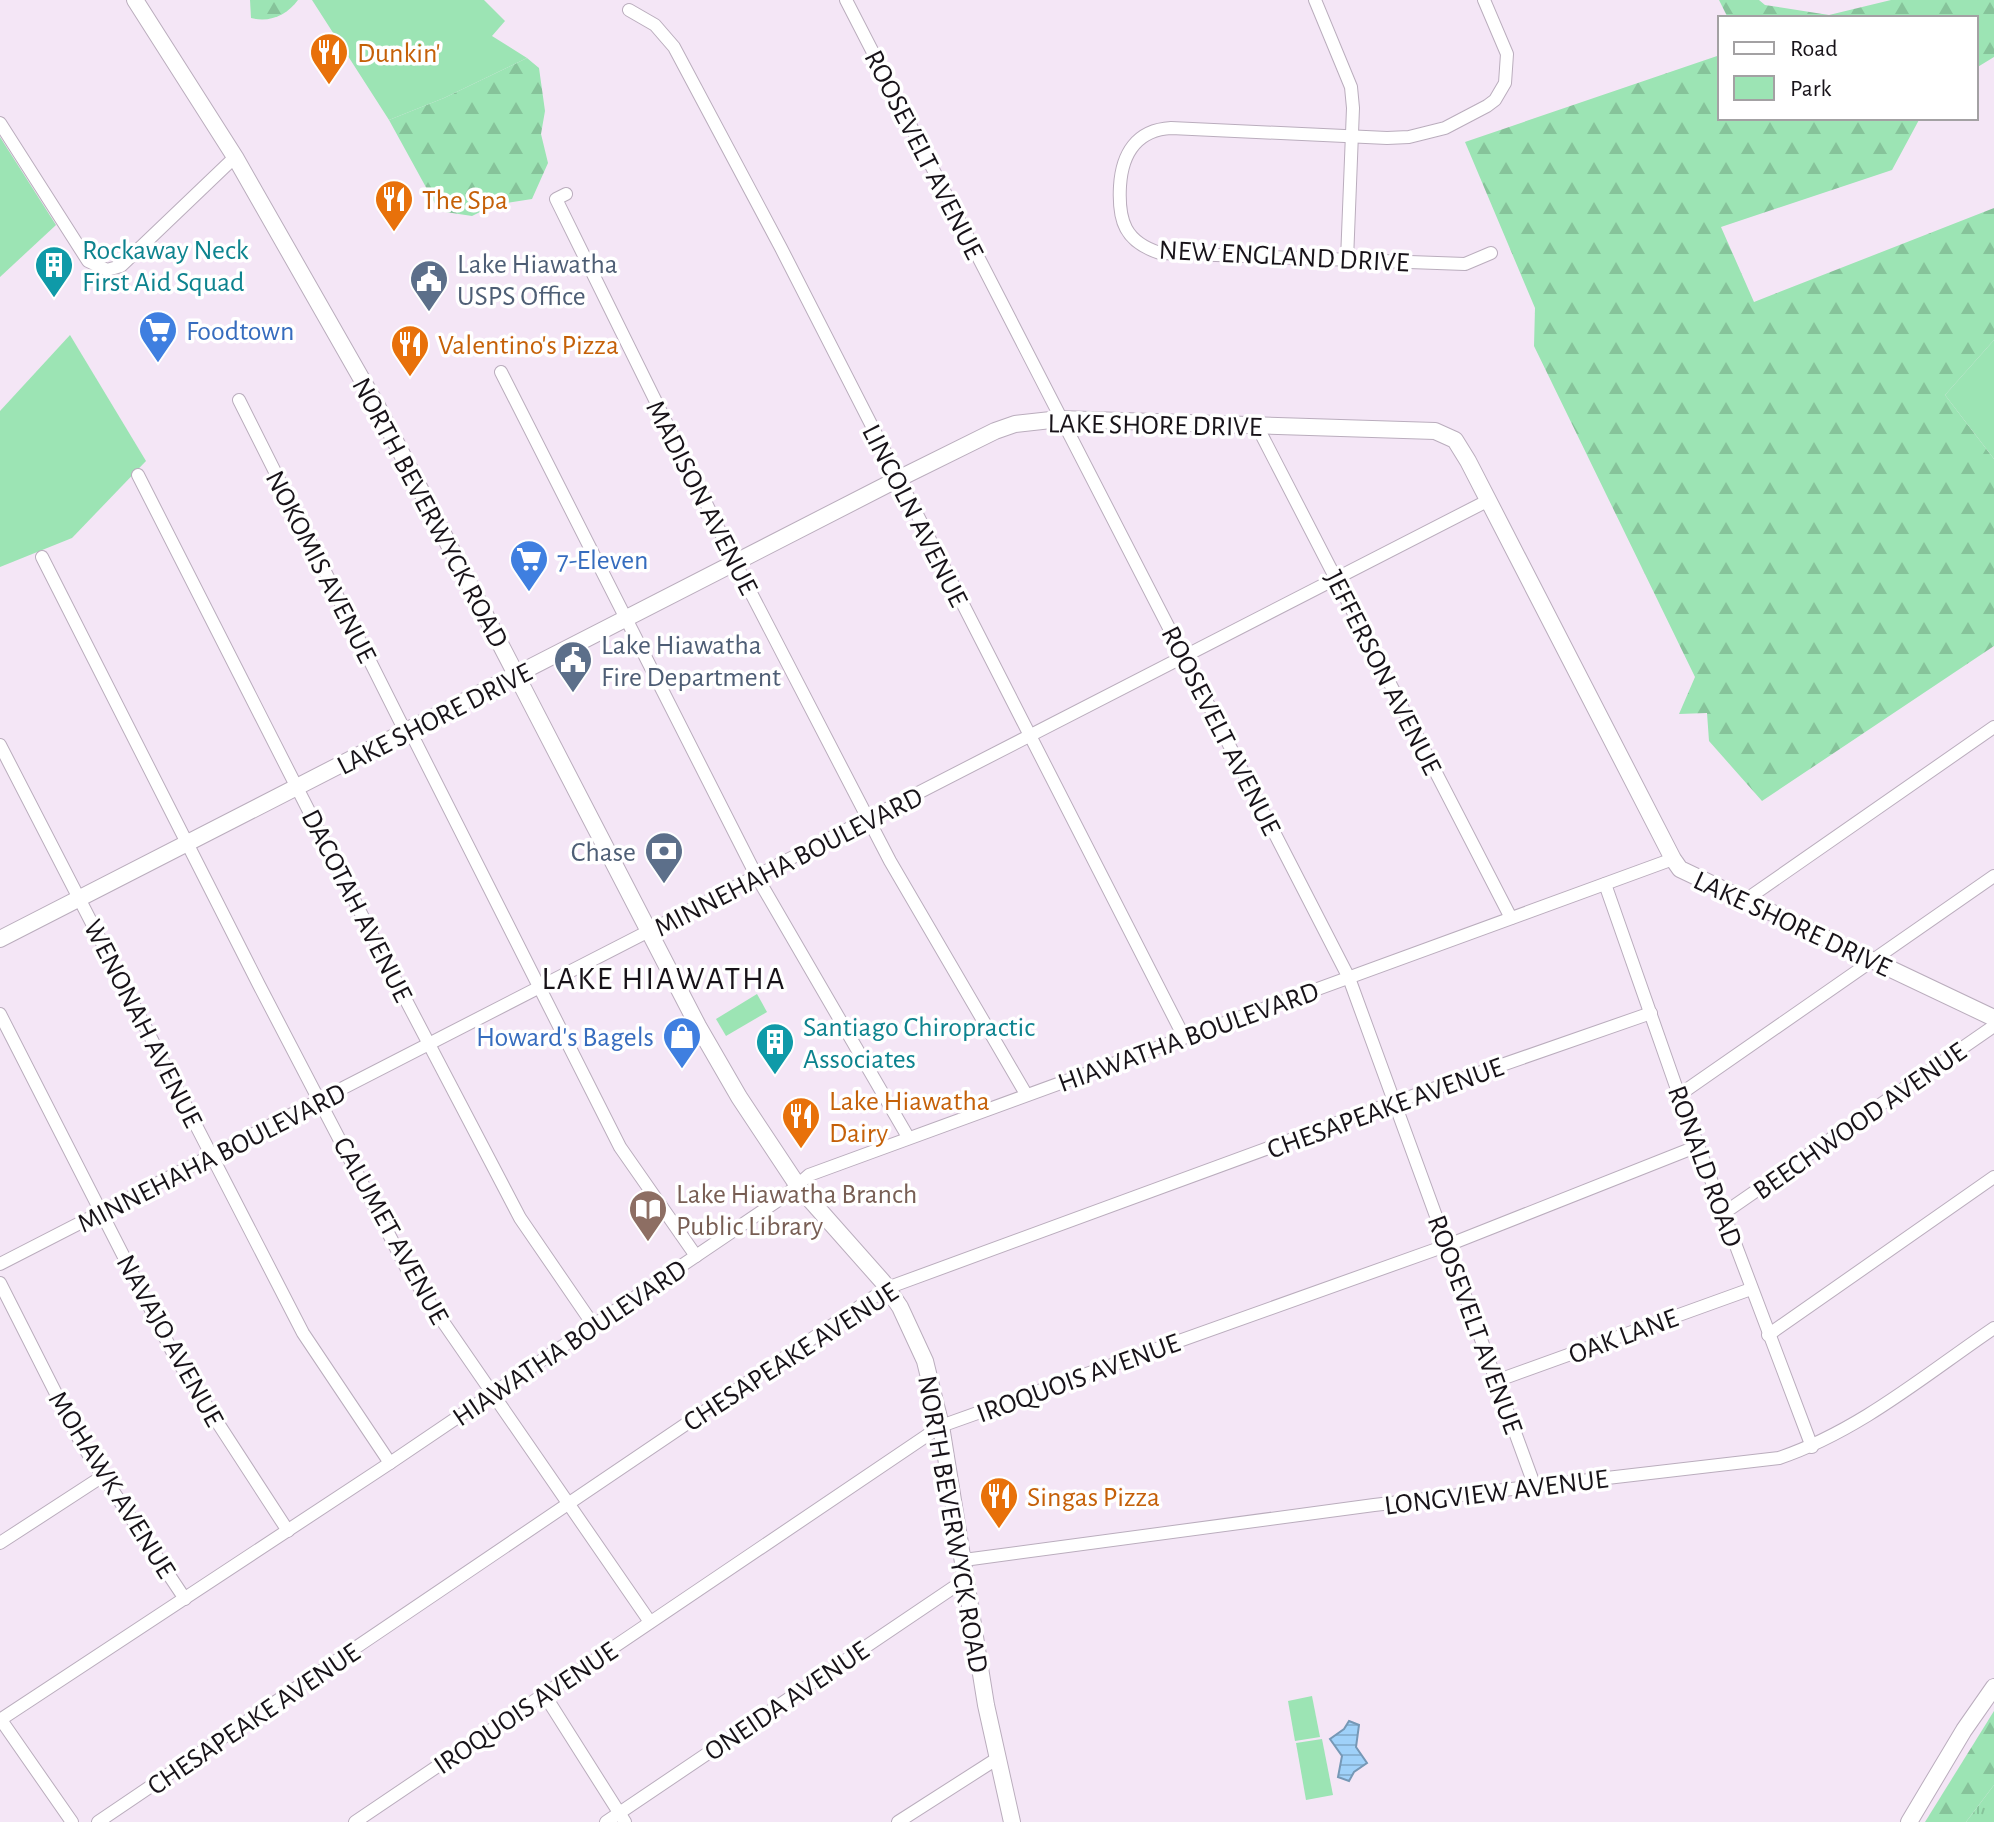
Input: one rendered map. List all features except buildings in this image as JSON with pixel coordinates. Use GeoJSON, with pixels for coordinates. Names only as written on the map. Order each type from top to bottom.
{"type":"FeatureCollection","features":[{"type":"Feature","properties":{"kind":"street","name":"NORTH BEVERWYCK ROAD"},"geometry":{"type":"LineString","coordinates":[[135,0],[235,157],[377,406],[649,933],[739,1097],[798,1186],[887,1288],[906,1317],[925,1361],[941,1426],[986,1705],[1012,1822]]}},
{"type":"Feature","properties":{"kind":"street","name":"ROOSEVELT AVENUE"},"geometry":{"type":"LineString","coordinates":[[846,0],[1349,978],[1535,1487]]}},
{"type":"Feature","properties":{"kind":"street"},"geometry":{"type":"LineString","coordinates":[[1315,0],[1351,87],[1347,260]]}},
{"type":"Feature","properties":{"kind":"street","name":"NEW ENGLAND DRIVE"},"geometry":{"type":"LineString","coordinates":[[1484,0],[1508,61],[1505,83],[1495,100],[1461,121],[1431,133],[1398,137],[1156,129],[1141,137],[1127,153],[1121,167],[1119,206],[1122,221],[1130,234],[1140,244],[1160,253],[1465,264],[1491,253]]}},
{"type":"Feature","properties":{"kind":"street","name":"LINCOLN AVENUE"},"geometry":{"type":"LineString","coordinates":[[629,10],[655,25],[674,47],[781,248],[1184,1037]]}},
{"type":"Feature","properties":{"kind":"street"},"geometry":{"type":"LineString","coordinates":[[0,123],[88,261],[107,270],[121,266],[235,157]]}},
{"type":"Feature","properties":{"kind":"street","name":"MADISON AVENUE"},"geometry":{"type":"LineString","coordinates":[[566,194],[556,199],[736,564],[869,820],[1026,1094]]}},
{"type":"Feature","properties":{"kind":"street"},"geometry":{"type":"LineString","coordinates":[[501,372],[757,877],[908,1137]]}},
{"type":"Feature","properties":{"kind":"street","name":"NOKOMIS AVENUE"},"geometry":{"type":"LineString","coordinates":[[239,400],[620,1147],[696,1256]]}},
{"type":"Feature","properties":{"kind":"street","name":"LAKE SHORE DRIVE"},"geometry":{"type":"LineString","coordinates":[[0,939],[995,431],[1015,424],[1060,419],[1442,432],[1455,440],[1489,500],[1673,859],[1689,874],[1994,1018]]}},
{"type":"Feature","properties":{"kind":"street","name":"JEFFERSON AVENUE"},"geometry":{"type":"LineString","coordinates":[[1257,426],[1511,918]]}},
{"type":"Feature","properties":{"kind":"street","name":"DACOTAH AVENUE"},"geometry":{"type":"LineString","coordinates":[[138,475],[520,1218],[594,1326]]}},
{"type":"Feature","properties":{"kind":"street","name":"MINNEHAHA BOULEVARD"},"geometry":{"type":"LineString","coordinates":[[0,1264],[1489,500]]}},
{"type":"Feature","properties":{"kind":"street","name":"CALUMET AVENUE"},"geometry":{"type":"LineString","coordinates":[[42,557],[408,1271],[650,1622]]}},
{"type":"Feature","properties":{"kind":"street"},"geometry":{"type":"LineString","coordinates":[[1744,901],[1994,727]]}},
{"type":"Feature","properties":{"kind":"street","name":"WENONAH AVENUE"},"geometry":{"type":"LineString","coordinates":[[0,745],[303,1333],[390,1463]]}},
{"type":"Feature","properties":{"kind":"street","name":"HIAWATHA BOULEVARD"},"geometry":{"type":"LineString","coordinates":[[0,1720],[492,1395],[798,1186],[809,1175],[1673,859]]}},
{"type":"Feature","properties":{"kind":"street"},"geometry":{"type":"LineString","coordinates":[[1679,1095],[1994,876]]}},
{"type":"Feature","properties":{"kind":"street","name":"RONALD ROAD"},"geometry":{"type":"LineString","coordinates":[[1605,884],[1679,1095],[1812,1447]]}},
{"type":"Feature","properties":{"kind":"street","name":"CHESAPEAKE AVENUE"},"geometry":{"type":"LineString","coordinates":[[98,1822],[887,1288],[1395,1102],[1651,1013]]}},
{"type":"Feature","properties":{"kind":"street","name":"NAVAJO AVENUE"},"geometry":{"type":"LineString","coordinates":[[0,1014],[175,1357],[288,1531]]}},
{"type":"Feature","properties":{"kind":"street","name":"BEECHWOOD AVENUE"},"geometry":{"type":"LineString","coordinates":[[1724,1213],[1994,1026]]}},
{"type":"Feature","properties":{"kind":"street","name":"IROQUOIS AVENUE"},"geometry":{"type":"LineString","coordinates":[[355,1822],[941,1426],[1448,1245],[1698,1146]]}},
{"type":"Feature","properties":{"kind":"street"},"geometry":{"type":"LineString","coordinates":[[1768,1335],[1994,1177]]}},
{"type":"Feature","properties":{"kind":"street","name":"MOHAWK AVENUE"},"geometry":{"type":"LineString","coordinates":[[0,1283],[81,1443],[185,1599]]}},
{"type":"Feature","properties":{"kind":"street","name":"OAK LANE"},"geometry":{"type":"LineString","coordinates":[[1496,1381],[1751,1289]]}},
{"type":"Feature","properties":{"kind":"street","name":"LONGVIEW AVENUE"},"geometry":{"type":"LineString","coordinates":[[964,1560],[1374,1505],[1779,1458],[1812,1447],[1856,1423],[1994,1328]]}},
{"type":"Feature","properties":{"kind":"street"},"geometry":{"type":"LineString","coordinates":[[0,1543],[103,1476]]}},
{"type":"Feature","properties":{"kind":"street","name":"ONEIDA AVENUE"},"geometry":{"type":"LineString","coordinates":[[606,1822],[622,1818],[966,1579]]}},
{"type":"Feature","properties":{"kind":"street"},"geometry":{"type":"LineString","coordinates":[[1909,1822],[1964,1730],[1994,1687]]}},
{"type":"Feature","properties":{"kind":"street"},"geometry":{"type":"LineString","coordinates":[[544,1694],[622,1818]]}},
{"type":"Feature","properties":{"kind":"street"},"geometry":{"type":"LineString","coordinates":[[0,1720],[72,1822]]}},
{"type":"Feature","properties":{"kind":"street"},"geometry":{"type":"LineString","coordinates":[[898,1822],[998,1758]]}},
{"type":"Feature","properties":{"kind":"green space"},"geometry":{"type":"Polygon","coordinates":[[[250,0],[298,0],[283,14],[265,19],[251,18],[250,0]]]}},
{"type":"Feature","properties":{"kind":"green space"},"geometry":{"type":"Polygon","coordinates":[[[312,0],[484,0],[505,21],[492,36],[527,58],[444,98],[389,120],[312,0]]]}},
{"type":"Feature","properties":{"kind":"green space"},"geometry":{"type":"Polygon","coordinates":[[[1719,0],[1759,0],[1765,5],[1829,15],[1891,0],[1994,0],[1994,57],[1978,67],[1978,16],[1727,16],[1719,0]]]}},
{"type":"Feature","properties":{"kind":"green space"},"geometry":{"type":"Polygon","coordinates":[[[1718,56],[1718,120],[1919,120],[1892,170],[1721,227],[1754,302],[1994,208],[1994,340],[1945,395],[1994,459],[1994,646],[1762,801],[1709,741],[1707,713],[1679,714],[1695,677],[1534,346],[1535,308],[1465,142],[1718,56]]]}},
{"type":"Feature","properties":{"kind":"green space"},"geometry":{"type":"Polygon","coordinates":[[[527,58],[539,68],[545,111],[541,134],[548,163],[532,199],[494,205],[472,216],[439,211],[389,120],[444,98],[527,58]]]}},
{"type":"Feature","properties":{"kind":"green space"},"geometry":{"type":"Polygon","coordinates":[[[0,137],[56,225],[0,277],[0,137]]]}},
{"type":"Feature","properties":{"kind":"green space"},"geometry":{"type":"Polygon","coordinates":[[[70,335],[146,461],[72,538],[0,567],[0,411],[70,335]]]}},
{"type":"Feature","properties":{"kind":"green space"},"geometry":{"type":"Polygon","coordinates":[[[1994,340],[1994,459],[1945,395],[1994,340]]]}},
{"type":"Feature","properties":{"kind":"green space"},"geometry":{"type":"Polygon","coordinates":[[[757,994],[767,1012],[726,1036],[716,1019],[757,994]]]}},
{"type":"Feature","properties":{"kind":"green space"},"geometry":{"type":"Polygon","coordinates":[[[1312,1696],[1320,1737],[1295,1741],[1288,1701],[1312,1696]]]}},
{"type":"Feature","properties":{"kind":"green space"},"geometry":{"type":"Polygon","coordinates":[[[1994,1711],[1994,1785],[1966,1822],[1925,1822],[1994,1711]]]}},
{"type":"Feature","properties":{"kind":"green space"},"geometry":{"type":"Polygon","coordinates":[[[1322,1739],[1333,1795],[1306,1800],[1296,1743],[1322,1739]]]}},
{"type":"Feature","properties":{"kind":"green space"},"geometry":{"type":"Polygon","coordinates":[[[1994,1785],[1994,1822],[1966,1822],[1994,1785]]]}},
{"type":"Feature","properties":{"kind":"water"},"geometry":{"type":"Polygon","coordinates":[[[1349,1721],[1359,1725],[1356,1747],[1367,1763],[1354,1772],[1349,1781],[1338,1777],[1342,1756],[1330,1739],[1349,1721]]]}},
{"type":"Feature","properties":{"kind":"place","name":"Dunkin'"},"geometry":{"type":"Point","coordinates":[329,86]}},
{"type":"Feature","properties":{"kind":"place","name":"The Spa"},"geometry":{"type":"Point","coordinates":[394,233]}},
{"type":"Feature","properties":{"kind":"place","name":"Rockaway Neck First Aid Squad"},"geometry":{"type":"Point","coordinates":[54,299]}},
{"type":"Feature","properties":{"kind":"place","name":"Lake Hiawatha USPS Office"},"geometry":{"type":"Point","coordinates":[429,313]}},
{"type":"Feature","properties":{"kind":"place","name":"Foodtown"},"geometry":{"type":"Point","coordinates":[158,364]}},
{"type":"Feature","properties":{"kind":"place","name":"Valentino's Pizza"},"geometry":{"type":"Point","coordinates":[410,378]}},
{"type":"Feature","properties":{"kind":"place","name":"7-Eleven"},"geometry":{"type":"Point","coordinates":[529,593]}},
{"type":"Feature","properties":{"kind":"place","name":"Lake Hiawatha Fire Department"},"geometry":{"type":"Point","coordinates":[573,694]}},
{"type":"Feature","properties":{"kind":"place","name":"Chase"},"geometry":{"type":"Point","coordinates":[664,885]}},
{"type":"Feature","properties":{"kind":"place","name":"Howard's Bagels"},"geometry":{"type":"Point","coordinates":[682,1070]}},
{"type":"Feature","properties":{"kind":"place","name":"Santiago Chiropractic Associates"},"geometry":{"type":"Point","coordinates":[775,1076]}},
{"type":"Feature","properties":{"kind":"place","name":"Lake Hiawatha Dairy"},"geometry":{"type":"Point","coordinates":[801,1150]}},
{"type":"Feature","properties":{"kind":"place","name":"Lake Hiawatha Branch Public Library"},"geometry":{"type":"Point","coordinates":[648,1243]}},
{"type":"Feature","properties":{"kind":"place","name":"Singas Pizza"},"geometry":{"type":"Point","coordinates":[999,1530]}},
{"type":"Feature","properties":{"kind":"district","name":"LAKE HIAWATHA"},"geometry":{"type":"Point","coordinates":[664,978]}}]}
